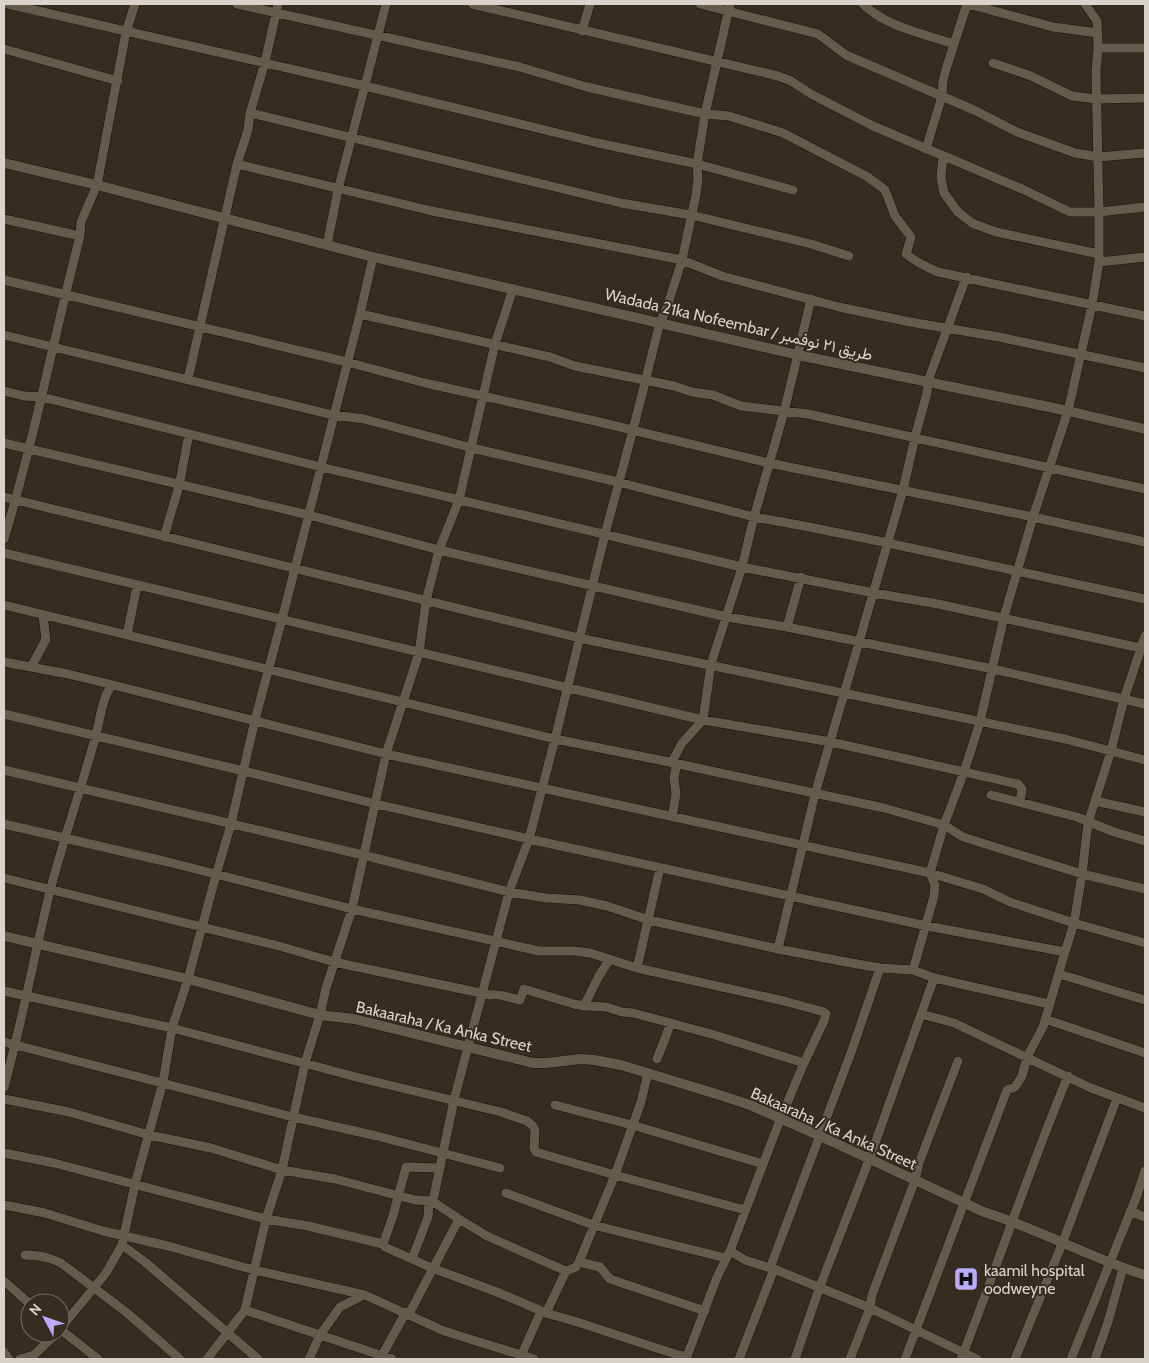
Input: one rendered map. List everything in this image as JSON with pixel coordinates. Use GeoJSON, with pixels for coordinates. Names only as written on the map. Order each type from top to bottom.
{"type":"FeatureCollection","features":[{"type":"Feature","properties":{"kind":"street"},"geometry":{"type":"LineString","coordinates":[[8,4],[265,62],[519,124],[697,164],[793,190]]}},
{"type":"Feature","properties":{"kind":"street"},"geometry":{"type":"LineString","coordinates":[[4,539],[16,500],[42,397],[80,236],[81,222],[97,185],[126,32],[135,4]]}},
{"type":"Feature","properties":{"kind":"street"},"geometry":{"type":"LineString","coordinates":[[237,4],[275,14],[520,67],[587,87],[705,114],[729,116],[783,133],[871,179],[885,190],[895,216],[911,237],[906,254],[927,268],[938,272],[1145,316]]}},
{"type":"Feature","properties":{"kind":"street"},"geometry":{"type":"LineString","coordinates":[[188,379],[237,164],[248,130],[250,113],[265,62],[278,4]]}},
{"type":"Feature","properties":{"kind":"street"},"geometry":{"type":"LineString","coordinates":[[327,245],[338,190],[386,4]]}},
{"type":"Feature","properties":{"kind":"street"},"geometry":{"type":"LineString","coordinates":[[472,4],[764,72],[791,81],[811,94],[873,126],[1022,189],[1070,212],[1099,212],[1145,206]]}},
{"type":"Feature","properties":{"kind":"street"},"geometry":{"type":"LineString","coordinates":[[582,31],[590,4]]}},
{"type":"Feature","properties":{"kind":"street"},"geometry":{"type":"LineString","coordinates":[[700,4],[729,7],[818,34],[846,55],[1042,142],[1074,153],[1098,157],[1145,153]]}},
{"type":"Feature","properties":{"kind":"street"},"geometry":{"type":"LineString","coordinates":[[863,4],[889,22],[954,44]]}},
{"type":"Feature","properties":{"kind":"street"},"geometry":{"type":"LineString","coordinates":[[926,149],[942,96],[943,81],[967,4],[1053,27],[1098,33]]}},
{"type":"Feature","properties":{"kind":"street"},"geometry":{"type":"LineString","coordinates":[[913,970],[934,896],[935,885],[930,873],[944,825],[980,722],[1004,617],[1033,517],[1068,411],[1092,305],[1099,258],[1096,99],[1098,33],[1097,21],[1085,4]]}},
{"type":"Feature","properties":{"kind":"street"},"geometry":{"type":"LineString","coordinates":[[412,1259],[428,1217],[430,1202],[434,1196],[454,1100],[509,892],[529,839],[660,322],[666,310],[682,260],[698,179],[697,164],[705,114],[729,7]]}},
{"type":"Feature","properties":{"kind":"street"},"geometry":{"type":"LineString","coordinates":[[1098,48],[1145,48]]}},
{"type":"Feature","properties":{"kind":"street"},"geometry":{"type":"LineString","coordinates":[[4,49],[118,81]]}},
{"type":"Feature","properties":{"kind":"street"},"geometry":{"type":"LineString","coordinates":[[993,63],[1031,76],[1072,96],[1096,99],[1145,98]]}},
{"type":"Feature","properties":{"kind":"street"},"geometry":{"type":"LineString","coordinates":[[250,113],[622,203],[691,215],[811,244],[849,256]]}},
{"type":"Feature","properties":{"kind":"street"},"geometry":{"type":"LineString","coordinates":[[943,156],[941,177],[944,193],[955,208],[972,222],[996,232],[1099,258],[1145,257]]}},
{"type":"Feature","properties":{"kind":"street","name":"Wadada 21ka Nofeembar / طريق ٢١ نوفمبر"},"geometry":{"type":"LineString","coordinates":[[4,163],[97,185],[372,257],[798,354],[1145,429]]}},
{"type":"Feature","properties":{"kind":"street"},"geometry":{"type":"LineString","coordinates":[[237,164],[338,190],[432,211],[682,260],[722,276],[840,308],[910,322],[999,336],[1145,368]]}},
{"type":"Feature","properties":{"kind":"street"},"geometry":{"type":"LineString","coordinates":[[4,219],[80,236]]}},
{"type":"Feature","properties":{"kind":"street"},"geometry":{"type":"LineString","coordinates":[[70,1317],[106,1272],[122,1245],[135,1184],[163,1082],[172,1028],[188,979],[232,824],[255,720],[360,314],[372,257]]}},
{"type":"Feature","properties":{"kind":"street"},"geometry":{"type":"LineString","coordinates":[[778,949],[815,794],[903,490],[928,381],[967,277]]}},
{"type":"Feature","properties":{"kind":"street"},"geometry":{"type":"LineString","coordinates":[[4,280],[768,464],[903,490],[1145,542]]}},
{"type":"Feature","properties":{"kind":"street"},"geometry":{"type":"LineString","coordinates":[[207,1359],[245,1310],[266,1219],[282,1170],[305,1063],[334,962],[352,909],[386,754],[419,653],[426,601],[439,550],[459,500],[495,344],[513,289]]}},
{"type":"Feature","properties":{"kind":"street"},"geometry":{"type":"LineString","coordinates":[[672,817],[676,794],[674,778],[676,768],[674,760],[682,743],[703,720],[711,664],[742,567],[768,464],[784,412],[811,299]]}},
{"type":"Feature","properties":{"kind":"street"},"geometry":{"type":"LineString","coordinates":[[360,314],[550,357],[575,366],[712,395],[741,406],[808,414],[1145,488]]}},
{"type":"Feature","properties":{"kind":"street"},"geometry":{"type":"LineString","coordinates":[[4,335],[333,415],[364,419],[472,448],[618,482],[754,517],[1018,570],[1145,599]]}},
{"type":"Feature","properties":{"kind":"street"},"geometry":{"type":"LineString","coordinates":[[4,391],[24,396],[42,397],[321,467],[742,567],[1004,617],[1144,649]]}},
{"type":"Feature","properties":{"kind":"street"},"geometry":{"type":"LineString","coordinates":[[164,537],[178,486],[189,434]]}},
{"type":"Feature","properties":{"kind":"street"},"geometry":{"type":"LineString","coordinates":[[4,443],[178,486],[309,515],[439,550],[592,586],[727,616],[993,669],[1145,704]]}},
{"type":"Feature","properties":{"kind":"street"},"geometry":{"type":"LineString","coordinates":[[4,498],[579,638],[1065,739],[1145,760]]}},
{"type":"Feature","properties":{"kind":"street"},"geometry":{"type":"LineString","coordinates":[[4,553],[703,720],[831,742],[1018,784],[1022,789],[1020,802]]}},
{"type":"Feature","properties":{"kind":"street"},"geometry":{"type":"LineString","coordinates":[[787,627],[801,578]]}},
{"type":"Feature","properties":{"kind":"street"},"geometry":{"type":"LineString","coordinates":[[127,635],[137,586]]}},
{"type":"Feature","properties":{"kind":"street"},"geometry":{"type":"LineString","coordinates":[[4,605],[555,739],[884,808],[944,825],[963,837],[1082,874],[1145,889]]}},
{"type":"Feature","properties":{"kind":"street"},"geometry":{"type":"LineString","coordinates":[[31,667],[46,639],[43,616]]}},
{"type":"Feature","properties":{"kind":"street"},"geometry":{"type":"LineString","coordinates":[[905,1359],[1007,1090],[1015,1087],[1022,1076],[1027,1058],[1038,1038],[1045,1019],[1074,923],[1088,823],[1111,751],[1124,699],[1144,649],[1145,636]]}},
{"type":"Feature","properties":{"kind":"street"},"geometry":{"type":"LineString","coordinates":[[4,662],[113,685],[386,754],[930,873],[983,889],[1010,902],[1074,923],[1145,943]]}},
{"type":"Feature","properties":{"kind":"street"},"geometry":{"type":"LineString","coordinates":[[4,1087],[16,1044],[50,890],[64,838],[96,737],[107,691],[113,685]]}},
{"type":"Feature","properties":{"kind":"street"},"geometry":{"type":"LineString","coordinates":[[4,714],[529,839],[927,926],[1065,952]]}},
{"type":"Feature","properties":{"kind":"street"},"geometry":{"type":"LineString","coordinates":[[4,770],[363,855],[509,892],[546,898],[580,900],[607,906],[649,920],[778,949],[880,968],[913,970],[934,978],[1049,1004]]}},
{"type":"Feature","properties":{"kind":"street"},"geometry":{"type":"LineString","coordinates":[[991,795],[1077,817],[1088,823],[1145,841]]}},
{"type":"Feature","properties":{"kind":"street"},"geometry":{"type":"LineString","coordinates":[[1096,801],[1145,812]]}},
{"type":"Feature","properties":{"kind":"street"},"geometry":{"type":"LineString","coordinates":[[4,824],[352,909],[539,951],[590,953],[637,968],[784,1001],[826,1014],[780,1120],[728,1254],[717,1277],[687,1358],[544,1312],[432,1268],[385,1247],[383,1244],[308,1226],[266,1219],[54,1163],[4,1152]]}},
{"type":"Feature","properties":{"kind":"street"},"geometry":{"type":"LineString","coordinates":[[637,968],[660,868]]}},
{"type":"Feature","properties":{"kind":"street"},"geometry":{"type":"LineString","coordinates":[[4,878],[278,946],[334,962],[520,1000],[524,989],[584,1006],[606,1006],[622,1012],[671,1023],[804,1063]]}},
{"type":"Feature","properties":{"kind":"street","name":"Bakaaraha / Ka Anka Street"},"geometry":{"type":"LineString","coordinates":[[4,936],[188,979],[320,1015],[354,1019],[533,1063],[580,1059],[594,1060],[648,1073],[732,1099],[820,1136],[984,1212],[1012,1221],[1062,1244],[1145,1275]]}},
{"type":"Feature","properties":{"kind":"street"},"geometry":{"type":"LineString","coordinates":[[584,1006],[610,959]]}},
{"type":"Feature","properties":{"kind":"street"},"geometry":{"type":"LineString","coordinates":[[739,1359],[855,1042],[880,968]]}},
{"type":"Feature","properties":{"kind":"street"},"geometry":{"type":"LineString","coordinates":[[1059,974],[1145,1000]]}},
{"type":"Feature","properties":{"kind":"street"},"geometry":{"type":"LineString","coordinates":[[795,1359],[934,978]]}},
{"type":"Feature","properties":{"kind":"street"},"geometry":{"type":"LineString","coordinates":[[4,991],[172,1028],[406,1090],[501,1112],[527,1121],[535,1130],[534,1148],[536,1152],[745,1210]]}},
{"type":"Feature","properties":{"kind":"street"},"geometry":{"type":"LineString","coordinates":[[922,1014],[954,1023],[1091,1088],[1145,1108]]}},
{"type":"Feature","properties":{"kind":"street"},"geometry":{"type":"LineString","coordinates":[[1045,1019],[1145,1053]]}},
{"type":"Feature","properties":{"kind":"street"},"geometry":{"type":"LineString","coordinates":[[658,1059],[671,1023]]}},
{"type":"Feature","properties":{"kind":"street"},"geometry":{"type":"LineString","coordinates":[[4,1042],[293,1117],[500,1168]]}},
{"type":"Feature","properties":{"kind":"street"},"geometry":{"type":"LineString","coordinates":[[850,1359],[870,1308],[872,1295],[915,1180],[919,1163],[958,1061]]}},
{"type":"Feature","properties":{"kind":"street"},"geometry":{"type":"LineString","coordinates":[[4,1099],[69,1112],[149,1135],[211,1148],[282,1170],[335,1179],[430,1202],[488,1236],[566,1270],[576,1267],[579,1262],[593,1224],[615,1175],[648,1073]]}},
{"type":"Feature","properties":{"kind":"street"},"geometry":{"type":"LineString","coordinates":[[962,1356],[1068,1076]]}},
{"type":"Feature","properties":{"kind":"street"},"geometry":{"type":"LineString","coordinates":[[1015,1359],[1062,1244],[1117,1098]]}},
{"type":"Feature","properties":{"kind":"street"},"geometry":{"type":"LineString","coordinates":[[555,1104],[763,1164]]}},
{"type":"Feature","properties":{"kind":"street"},"geometry":{"type":"LineString","coordinates":[[383,1244],[406,1167],[439,1168]]}},
{"type":"Feature","properties":{"kind":"street"},"geometry":{"type":"LineString","coordinates":[[1071,1359],[1111,1263],[1145,1171]]}},
{"type":"Feature","properties":{"kind":"street"},"geometry":{"type":"LineString","coordinates":[[506,1192],[593,1224],[728,1254],[772,1268],[819,1289],[870,1308],[962,1356],[978,1359]]}},
{"type":"Feature","properties":{"kind":"street"},"geometry":{"type":"LineString","coordinates":[[4,1205],[45,1213],[102,1231],[168,1246],[254,1270],[365,1295],[444,1331],[534,1359]]}},
{"type":"Feature","properties":{"kind":"street"},"geometry":{"type":"LineString","coordinates":[[1130,1211],[1145,1217]]}},
{"type":"Feature","properties":{"kind":"street"},"geometry":{"type":"LineString","coordinates":[[381,1358],[459,1219]]}},
{"type":"Feature","properties":{"kind":"street"},"geometry":{"type":"LineString","coordinates":[[122,1245],[145,1262],[258,1359]]}},
{"type":"Feature","properties":{"kind":"street"},"geometry":{"type":"LineString","coordinates":[[25,1255],[52,1258],[126,1312],[180,1359]]}},
{"type":"Feature","properties":{"kind":"street"},"geometry":{"type":"LineString","coordinates":[[579,1262],[600,1267],[610,1279],[705,1311]]}},
{"type":"Feature","properties":{"kind":"street"},"geometry":{"type":"LineString","coordinates":[[1095,1359],[1108,1322],[1123,1268]]}},
{"type":"Feature","properties":{"kind":"street"},"geometry":{"type":"LineString","coordinates":[[522,1356],[566,1270]]}},
{"type":"Feature","properties":{"kind":"street"},"geometry":{"type":"LineString","coordinates":[[4,1281],[20,1295]]}},
{"type":"Feature","properties":{"kind":"street"},"geometry":{"type":"LineString","coordinates":[[308,1359],[320,1335],[340,1307],[365,1295]]}},
{"type":"Feature","properties":{"kind":"street"},"geometry":{"type":"LineString","coordinates":[[245,1310],[381,1358],[392,1359]]}},
{"type":"Feature","properties":{"kind":"street"},"geometry":{"type":"LineString","coordinates":[[70,1337],[98,1359]]}},
{"type":"Feature","properties":{"kind":"street"},"geometry":{"type":"LineString","coordinates":[[20,1359],[34,1355],[47,1343]]}},
{"type":"Feature","properties":{"kind":"street"},"geometry":{"type":"LineString","coordinates":[[4,1352],[9,1359]]}},
{"type":"Feature","properties":{"kind":"place","name":"kaamil hospital oodweyne"},"geometry":{"type":"Point","coordinates":[966,1279]}}]}
